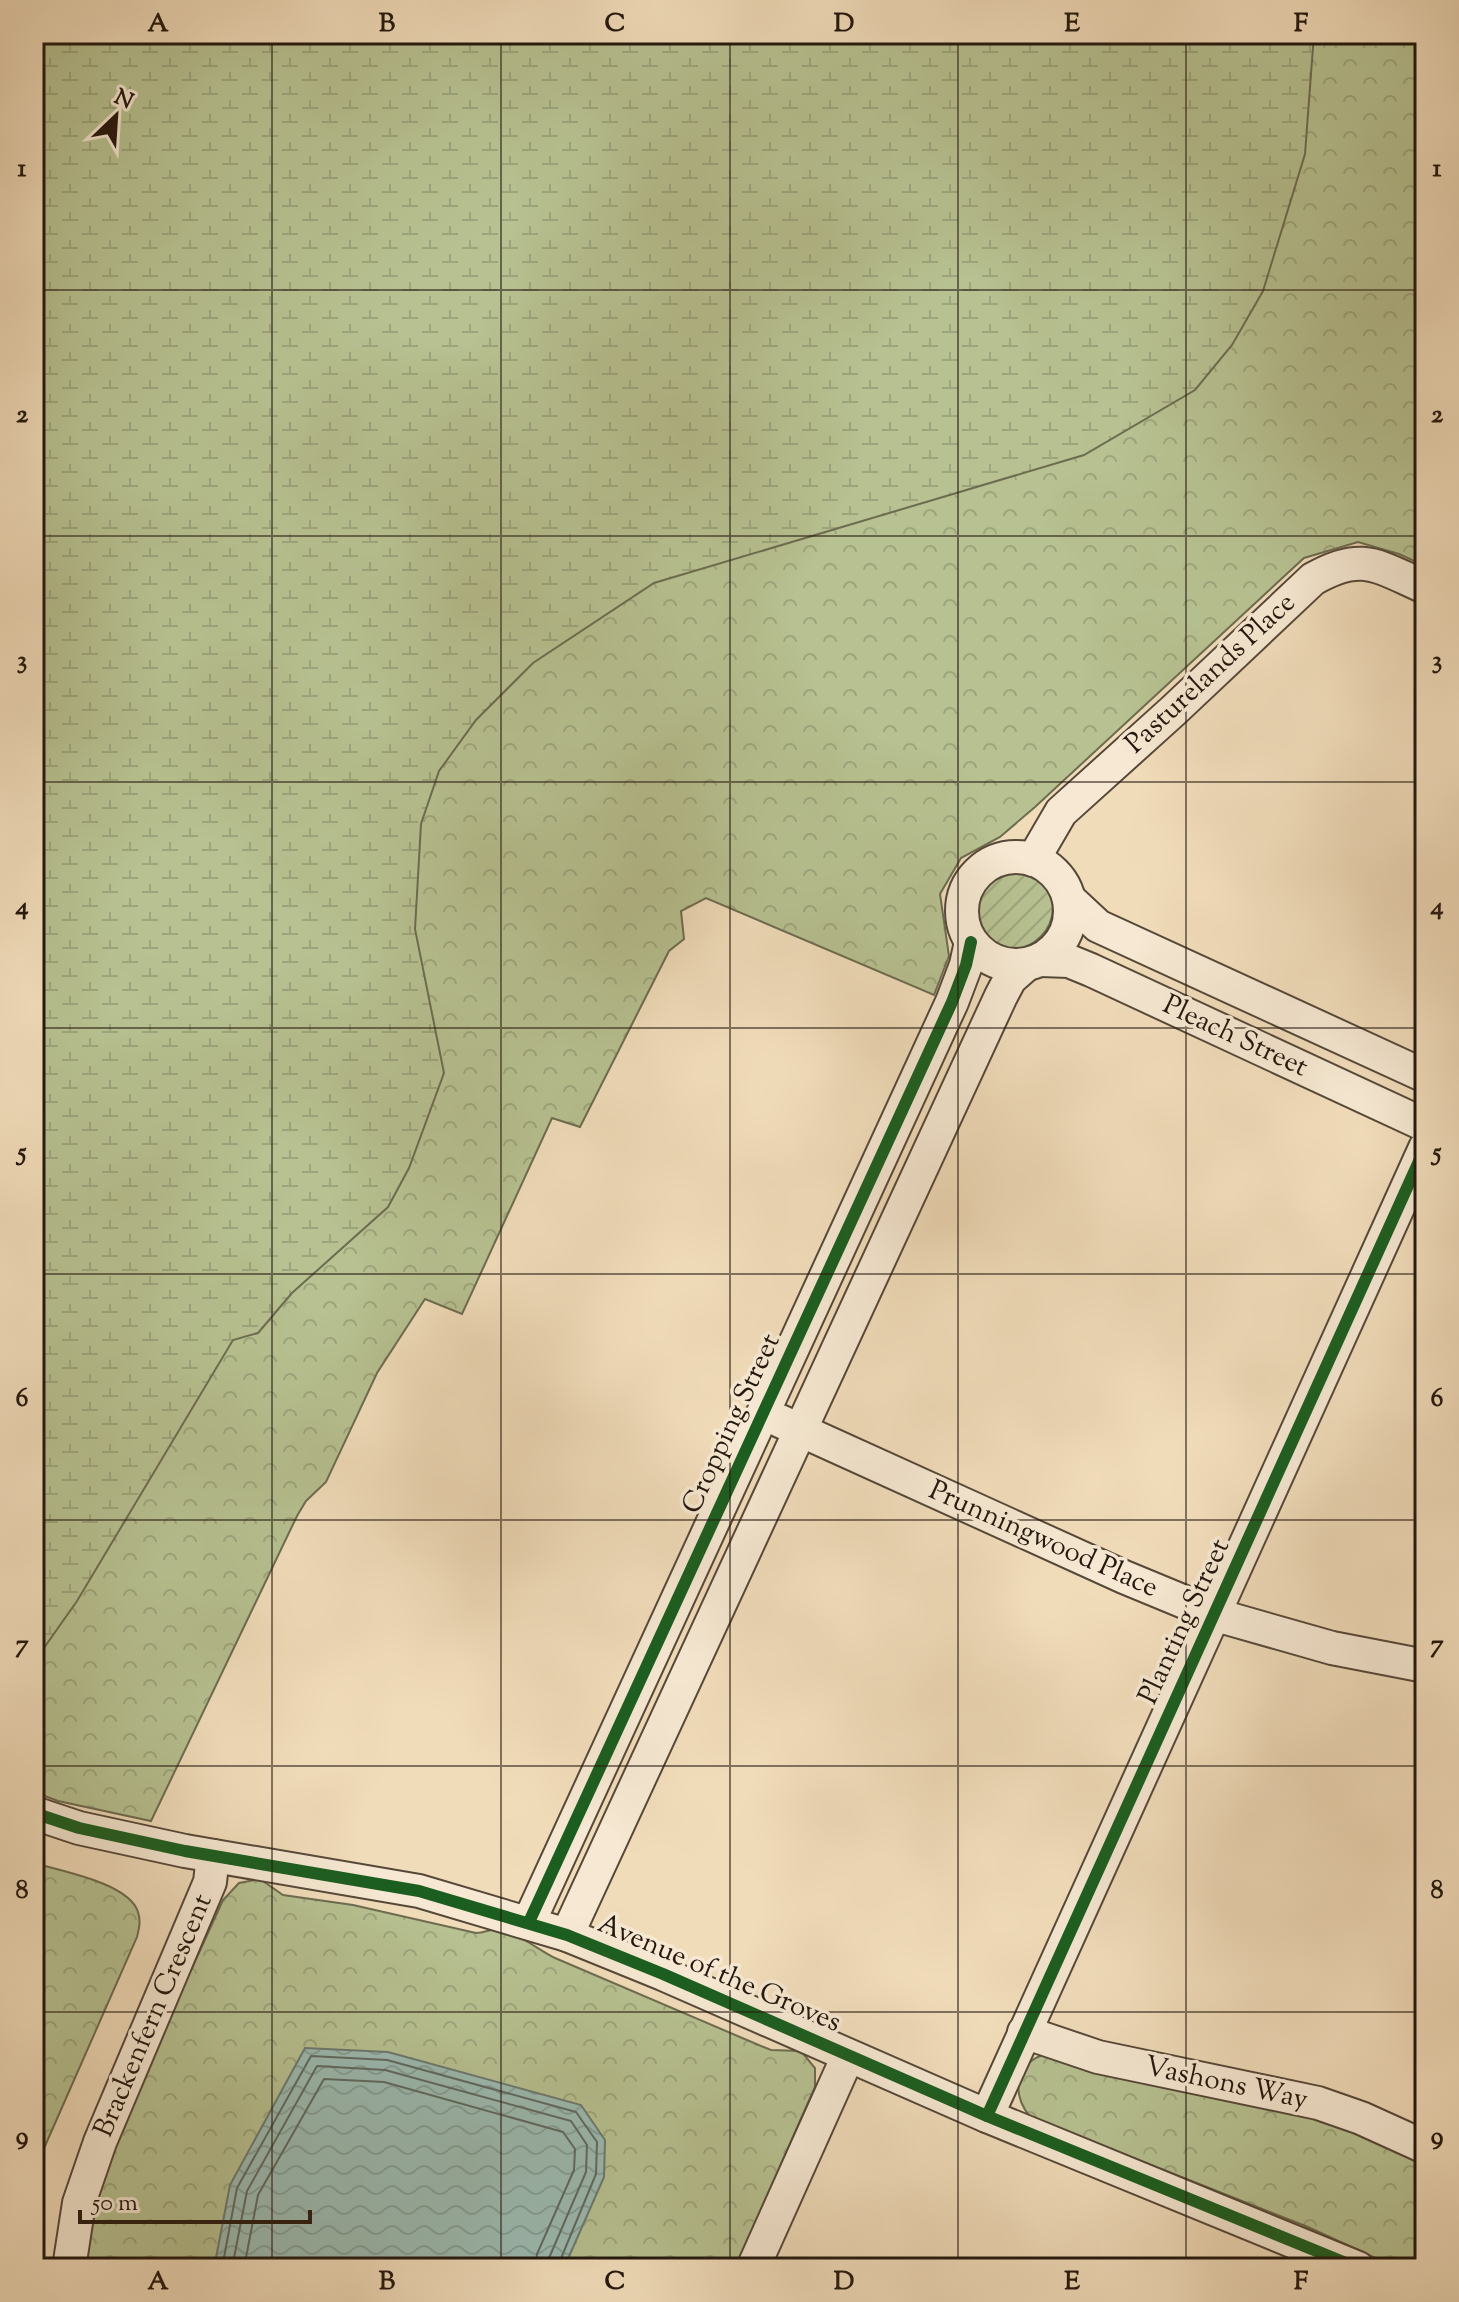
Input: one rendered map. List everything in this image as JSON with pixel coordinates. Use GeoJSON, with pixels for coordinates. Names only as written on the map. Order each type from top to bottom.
{"type":"FeatureCollection","features":[{"type":"Feature","properties":{"kind":"street","name":"Pasturelands Place"},"geometry":{"type":"LineString","coordinates":[[1033,860],[1061,812],[1313,579],[1338,565],[1361,562],[1425,587]]}},
{"type":"Feature","properties":{"kind":"street"},"geometry":{"type":"LineString","coordinates":[[567,1935],[1001,996],[1010,979],[1059,945],[1067,930],[1069,899],[1056,876],[1033,860],[1018,857],[1002,859],[987,865],[966,889],[961,910],[963,924],[971,942],[988,958],[1008,965],[1033,962]]}},
{"type":"Feature","properties":{"kind":"street","name":"Pleach Street"},"geometry":{"type":"LineString","coordinates":[[1069,899],[1098,926],[1425,1076]]}},
{"type":"Feature","properties":{"kind":"street","name":"Cropping Street"},"geometry":{"type":"LineString","coordinates":[[529,1922],[952,1002],[971,942]]}},
{"type":"Feature","properties":{"kind":"street","name":"Pleach Street"},"geometry":{"type":"LineString","coordinates":[[1033,962],[1069,961],[1091,970],[1425,1125]]}},
{"type":"Feature","properties":{"kind":"street","name":"Planting Street"},"geometry":{"type":"LineString","coordinates":[[987,2116],[1425,1148]]}},
{"type":"Feature","properties":{"kind":"street","name":"Prunningwood Place"},"geometry":{"type":"LineString","coordinates":[[763,1413],[1124,1577],[1216,1615],[1332,1648],[1425,1666]]}},
{"type":"Feature","properties":{"kind":"street","name":"Avenue of the Groves"},"geometry":{"type":"LineString","coordinates":[[34,1813],[79,1828],[213,1856],[419,1891],[567,1935],[987,2116],[1358,2268]]}},
{"type":"Feature","properties":{"kind":"street","name":"Brackenfern Crescent"},"geometry":{"type":"LineString","coordinates":[[69,2268],[79,2203],[100,2142],[210,1882],[213,1856]]}},
{"type":"Feature","properties":{"kind":"street","name":"Vashons Way"},"geometry":{"type":"LineString","coordinates":[[1024,2032],[1098,2057],[1318,2103],[1361,2118],[1425,2147]]}},
{"type":"Feature","properties":{"kind":"street"},"geometry":{"type":"LineString","coordinates":[[753,2268],[848,2056]]}},
{"type":"Feature","properties":{"kind":"green space"},"geometry":{"type":"Polygon","coordinates":[[[34,34],[1425,34],[1425,566],[1399,554],[1358,542],[1304,558],[1035,807],[1000,837],[961,858],[940,894],[949,956],[934,995],[706,898],[681,911],[684,939],[669,951],[580,1127],[552,1118],[462,1314],[425,1299],[377,1373],[326,1482],[306,1501],[297,1516],[151,1821],[58,1801],[34,1792],[34,34]]]}},
{"type":"Feature","properties":{"kind":"green space"},"geometry":{"type":"Polygon","coordinates":[[[34,34],[1314,34],[1305,154],[1263,291],[1232,345],[1195,390],[1084,455],[654,583],[533,663],[476,720],[439,771],[421,824],[415,929],[444,1073],[409,1168],[388,1207],[292,1293],[258,1333],[233,1340],[77,1601],[34,1662],[34,34]]]}},
{"type":"Feature","properties":{"kind":"green space"},"geometry":{"type":"Polygon","coordinates":[[[1011,865],[1027,868],[1041,877],[1050,891],[1053,907],[1050,923],[1041,937],[1027,946],[1011,949],[995,946],[981,937],[972,923],[969,907],[972,891],[981,877],[995,868],[1011,865]]]}},
{"type":"Feature","properties":{"kind":"green space"},"geometry":{"type":"Polygon","coordinates":[[[34,1863],[76,1874],[122,1893],[132,1902],[140,1922],[137,1937],[34,2171],[34,1863]]]}},
{"type":"Feature","properties":{"kind":"green space"},"geometry":{"type":"Polygon","coordinates":[[[260,1879],[283,1895],[353,1905],[476,1933],[502,1930],[555,1958],[761,2046],[771,2050],[801,2051],[815,2068],[815,2087],[735,2268],[84,2268],[87,2223],[101,2174],[145,2071],[223,1900],[239,1883],[260,1879]]]}},
{"type":"Feature","properties":{"kind":"green space"},"geometry":{"type":"Polygon","coordinates":[[[1053,2052],[1255,2096],[1425,2155],[1425,2268],[1397,2268],[1308,2227],[1030,2117],[1020,2096],[1020,2077],[1031,2061],[1053,2052]]]}},
{"type":"Feature","properties":{"kind":"water"},"geometry":{"type":"Polygon","coordinates":[[[305,2048],[388,2052],[581,2105],[605,2140],[604,2177],[564,2268],[214,2268],[230,2185],[305,2048]]]}},
{"type":"Feature","properties":{"kind":"cycle path"},"geometry":{"type":"LineString","coordinates":[[529,1922],[952,1002],[971,942]]}},
{"type":"Feature","properties":{"kind":"cycle path"},"geometry":{"type":"LineString","coordinates":[[987,2116],[1425,1148]]}},
{"type":"Feature","properties":{"kind":"cycle path"},"geometry":{"type":"LineString","coordinates":[[34,1813],[79,1828],[185,1851],[419,1891],[567,1935],[987,2116],[1358,2268]]}}]}
